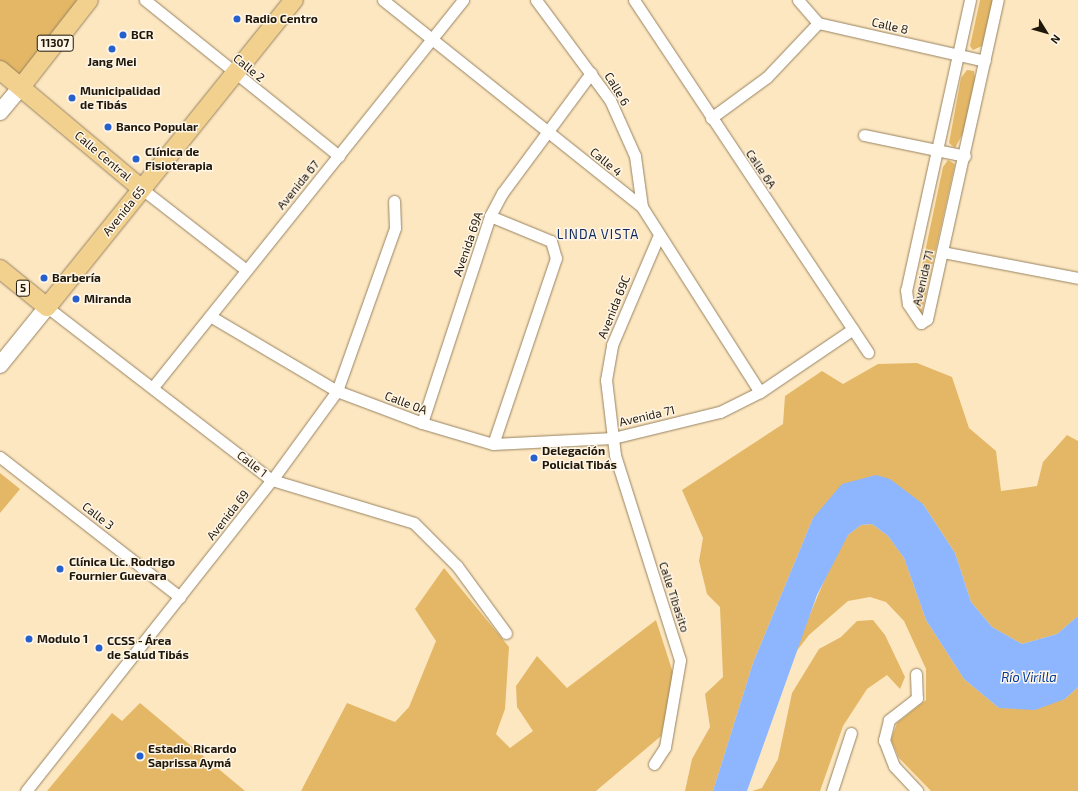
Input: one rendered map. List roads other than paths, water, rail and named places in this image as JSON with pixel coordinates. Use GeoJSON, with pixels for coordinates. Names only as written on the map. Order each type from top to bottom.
{"type":"FeatureCollection","features":[{"type":"Feature","properties":{"kind":"main road","name":"11307"},"geometry":{"type":"LineString","coordinates":[[21,87],[89,0]]}},
{"type":"Feature","properties":{"kind":"main road","name":"Avenida 65"},"geometry":{"type":"LineString","coordinates":[[47,307],[294,0]]}},
{"type":"Feature","properties":{"kind":"main road","name":"Calle Central"},"geometry":{"type":"LineString","coordinates":[[0,70],[142,189]]}},
{"type":"Feature","properties":{"kind":"main road","name":"Calle 1"},"geometry":{"type":"LineString","coordinates":[[0,269],[47,307]]}},
{"type":"Feature","properties":{"kind":"street","name":"Calle 2"},"geometry":{"type":"LineString","coordinates":[[145,0],[235,74],[339,156]]}},
{"type":"Feature","properties":{"kind":"street","name":"Calle 4"},"geometry":{"type":"LineString","coordinates":[[383,0],[642,207],[658,237],[760,392]]}},
{"type":"Feature","properties":{"kind":"street","name":"Avenida 67"},"geometry":{"type":"LineString","coordinates":[[153,387],[463,0]]}},
{"type":"Feature","properties":{"kind":"street","name":"Calle 6"},"geometry":{"type":"LineString","coordinates":[[536,0],[610,100],[635,156],[642,207]]}},
{"type":"Feature","properties":{"kind":"street","name":"Calle 6A"},"geometry":{"type":"LineString","coordinates":[[634,0],[711,118],[868,352]]}},
{"type":"Feature","properties":{"kind":"street"},"geometry":{"type":"LineString","coordinates":[[711,118],[768,77],[818,23],[798,0]]}},
{"type":"Feature","properties":{"kind":"street","name":"Avenida 71"},"geometry":{"type":"LineString","coordinates":[[970,0],[906,290],[908,304],[921,323],[927,319],[965,156],[998,0]]}},
{"type":"Feature","properties":{"kind":"street","name":"Calle 8"},"geometry":{"type":"LineString","coordinates":[[818,23],[984,62]]}},
{"type":"Feature","properties":{"kind":"street","name":"Avenida 69A"},"geometry":{"type":"LineString","coordinates":[[422,423],[490,216],[591,73]]}},
{"type":"Feature","properties":{"kind":"street"},"geometry":{"type":"LineString","coordinates":[[0,112],[21,87]]}},
{"type":"Feature","properties":{"kind":"street"},"geometry":{"type":"LineString","coordinates":[[864,135],[965,156]]}},
{"type":"Feature","properties":{"kind":"street","name":"Calle Central"},"geometry":{"type":"LineString","coordinates":[[142,189],[246,270]]}},
{"type":"Feature","properties":{"kind":"street","name":"Avenida 69"},"geometry":{"type":"LineString","coordinates":[[26,791],[272,480],[337,390],[396,228],[394,201]]}},
{"type":"Feature","properties":{"kind":"street"},"geometry":{"type":"LineString","coordinates":[[490,216],[551,241],[556,258],[493,444]]}},
{"type":"Feature","properties":{"kind":"street","name":"Avenida 69C"},"geometry":{"type":"LineString","coordinates":[[612,438],[606,380],[612,345],[658,237]]}},
{"type":"Feature","properties":{"kind":"street"},"geometry":{"type":"LineString","coordinates":[[942,252],[1078,278]]}},
{"type":"Feature","properties":{"kind":"street","name":"Avenida 65"},"geometry":{"type":"LineString","coordinates":[[0,365],[47,307]]}},
{"type":"Feature","properties":{"kind":"street","name":"Calle 1"},"geometry":{"type":"LineString","coordinates":[[47,307],[272,480],[410,520],[451,558],[506,634]]}},
{"type":"Feature","properties":{"kind":"street","name":"Calle 0A"},"geometry":{"type":"LineString","coordinates":[[210,316],[337,390],[422,423],[493,444],[612,438]]}},
{"type":"Feature","properties":{"kind":"street","name":"Avenida 71"},"geometry":{"type":"LineString","coordinates":[[612,438],[720,412],[760,392],[853,329]]}},
{"type":"Feature","properties":{"kind":"street","name":"Calle Tibasito"},"geometry":{"type":"LineString","coordinates":[[612,438],[623,483],[680,660],[665,747],[654,764]]}},
{"type":"Feature","properties":{"kind":"street","name":"Calle 3"},"geometry":{"type":"LineString","coordinates":[[0,457],[180,597]]}},
{"type":"Feature","properties":{"kind":"street"},"geometry":{"type":"LineString","coordinates":[[916,674],[917,698],[889,720],[884,740],[894,766],[917,791]]}},
{"type":"Feature","properties":{"kind":"street"},"geometry":{"type":"LineString","coordinates":[[832,791],[851,733]]}},
{"type":"Feature","properties":{"kind":"water","name":"Río Virilla"},"geometry":{"type":"Polygon","coordinates":[[[876,475],[890,479],[923,504],[955,553],[971,602],[992,627],[1022,644],[1057,634],[1078,616],[1078,687],[1065,699],[1035,710],[999,708],[964,679],[926,620],[904,558],[888,536],[872,524],[861,525],[848,535],[817,595],[747,791],[713,791],[753,663],[813,518],[842,484],[876,475]]]}},
{"type":"Feature","properties":{"kind":"place","name":"Radio Centro"},"geometry":{"type":"Point","coordinates":[237,19]}},
{"type":"Feature","properties":{"kind":"place","name":"BCR"},"geometry":{"type":"Point","coordinates":[123,35]}},
{"type":"Feature","properties":{"kind":"place","name":"Jang Mei"},"geometry":{"type":"Point","coordinates":[112,49]}},
{"type":"Feature","properties":{"kind":"place","name":"Municipalidad de Tibás"},"geometry":{"type":"Point","coordinates":[72,98]}},
{"type":"Feature","properties":{"kind":"place","name":"Banco Popular"},"geometry":{"type":"Point","coordinates":[108,127]}},
{"type":"Feature","properties":{"kind":"place","name":"Clínica de Fisioterapia"},"geometry":{"type":"Point","coordinates":[136,159]}},
{"type":"Feature","properties":{"kind":"place","name":"Barbería"},"geometry":{"type":"Point","coordinates":[44,278]}},
{"type":"Feature","properties":{"kind":"place","name":"Miranda"},"geometry":{"type":"Point","coordinates":[76,299]}},
{"type":"Feature","properties":{"kind":"place","name":"Delegación Policial Tibás"},"geometry":{"type":"Point","coordinates":[534,458]}},
{"type":"Feature","properties":{"kind":"place","name":"Clínica Lic. Rodrigo Fournier Guevara"},"geometry":{"type":"Point","coordinates":[60,569]}},
{"type":"Feature","properties":{"kind":"place","name":"Modulo 1"},"geometry":{"type":"Point","coordinates":[29,639]}},
{"type":"Feature","properties":{"kind":"place","name":"CCSS - Área de Salud Tibás"},"geometry":{"type":"Point","coordinates":[99,648]}},
{"type":"Feature","properties":{"kind":"place","name":"Estadio Ricardo Saprissa Aymá"},"geometry":{"type":"Point","coordinates":[140,756]}},
{"type":"Feature","properties":{"kind":"district","name":"LINDA VISTA"},"geometry":{"type":"Point","coordinates":[598,234]}}]}
